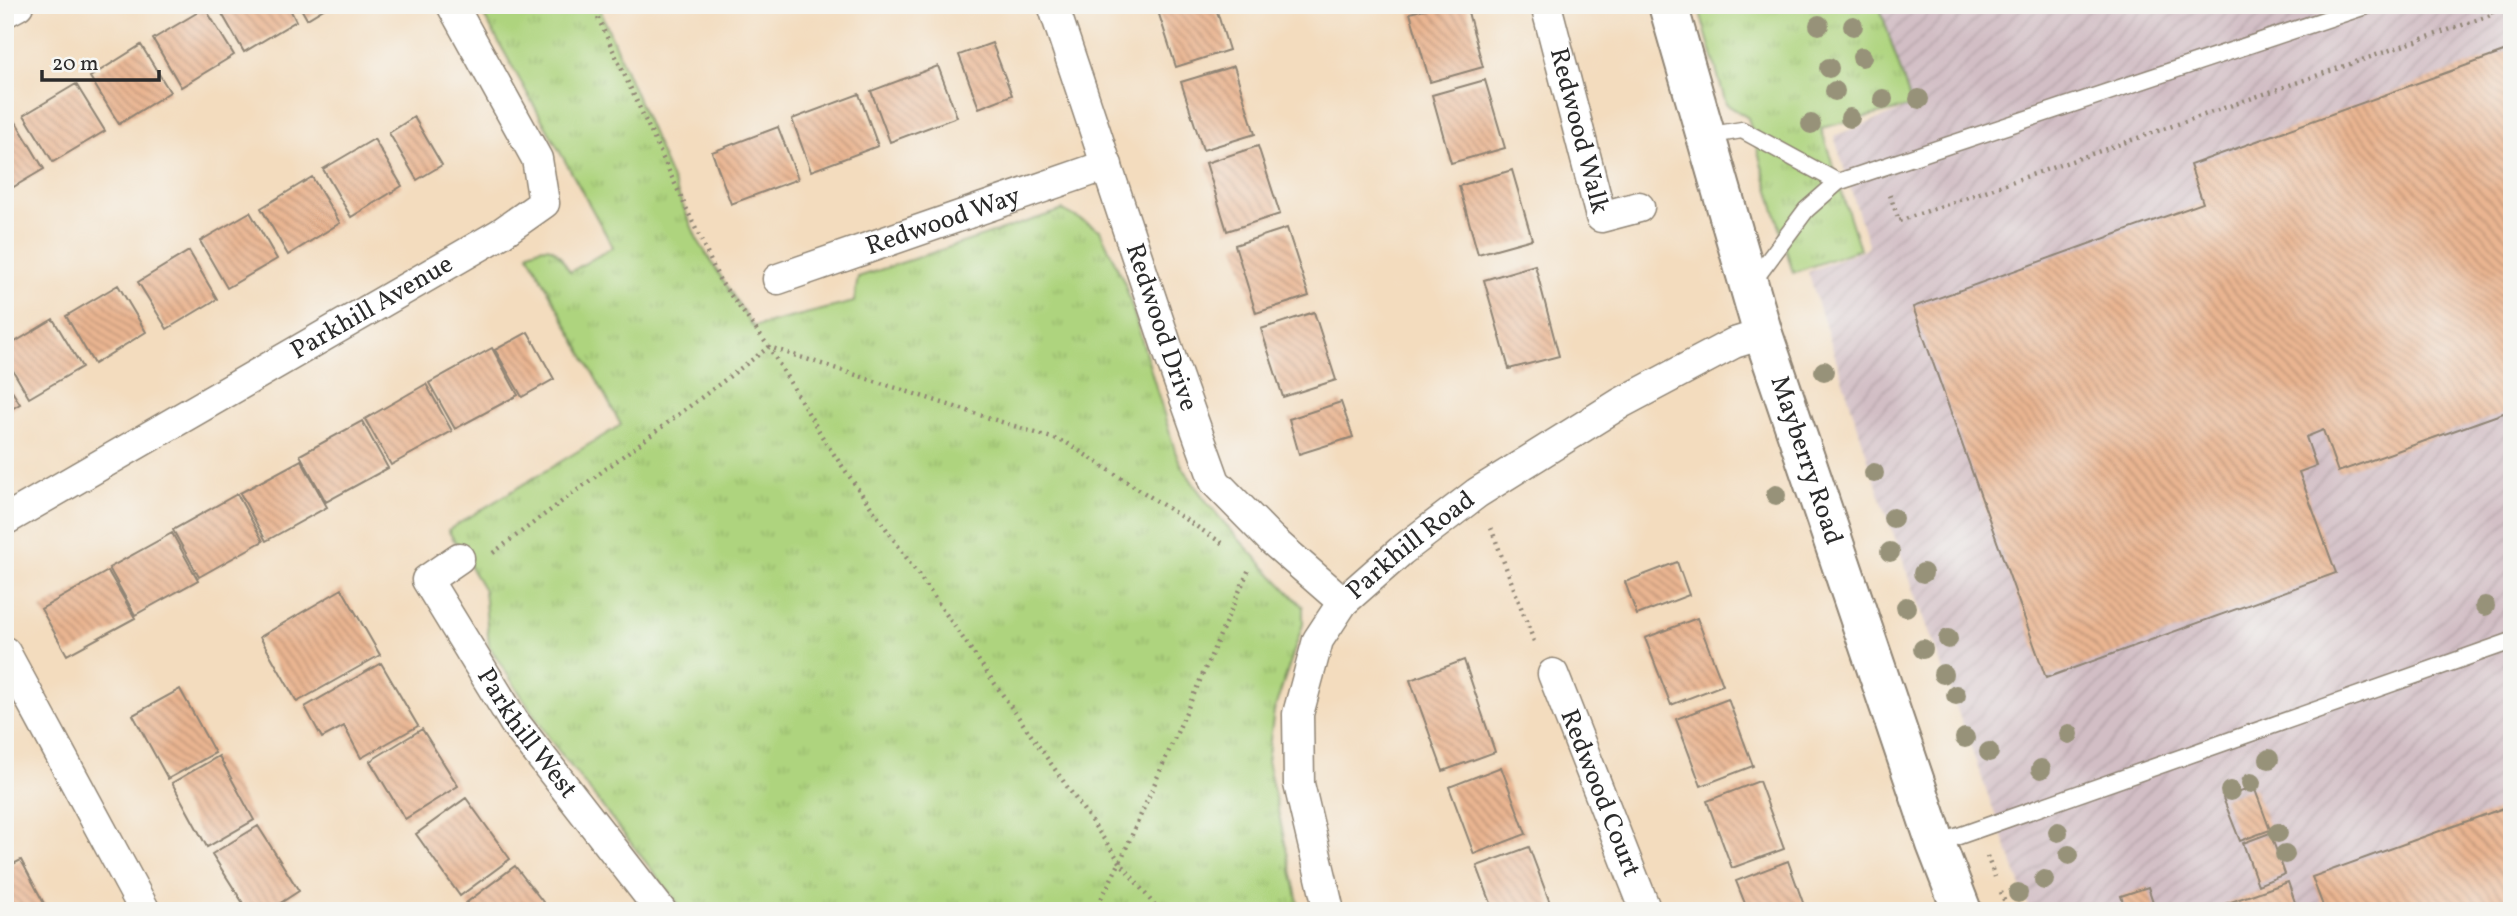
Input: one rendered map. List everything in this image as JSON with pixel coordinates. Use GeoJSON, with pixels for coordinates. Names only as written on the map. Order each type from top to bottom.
{"type":"FeatureCollection","features":[{"type":"Feature","properties":{"kind":"street","name":"Parkhill Avenue"},"geometry":{"type":"LineString","coordinates":[[5,520],[500,234],[554,210],[537,159],[452,5]]}},
{"type":"Feature","properties":{"kind":"street","name":"Redwood Drive"},"geometry":{"type":"LineString","coordinates":[[1053,5],[1171,359],[1215,482],[1272,540],[1343,602]]}},
{"type":"Feature","properties":{"kind":"street","name":"Redwood Walk"},"geometry":{"type":"LineString","coordinates":[[1546,5],[1601,217],[1639,207]]}},
{"type":"Feature","properties":{"kind":"street","name":"Mayberry Road"},"geometry":{"type":"LineString","coordinates":[[1668,5],[1763,334],[1936,844],[1962,911]]}},
{"type":"Feature","properties":{"kind":"street","name":"Redwood Way"},"geometry":{"type":"LineString","coordinates":[[778,279],[1107,165]]}},
{"type":"Feature","properties":{"kind":"street","name":"Parkhill Road"},"geometry":{"type":"LineString","coordinates":[[1329,911],[1299,784],[1298,714],[1318,640],[1343,602],[1401,551],[1477,493],[1621,403],[1734,343],[1763,334]]}},
{"type":"Feature","properties":{"kind":"street","name":"Parkhill West"},"geometry":{"type":"LineString","coordinates":[[459,558],[427,580],[514,722],[661,911]]}},
{"type":"Feature","properties":{"kind":"street"},"geometry":{"type":"LineString","coordinates":[[5,652],[145,911]]}},
{"type":"Feature","properties":{"kind":"street","name":"Redwood Court"},"geometry":{"type":"LineString","coordinates":[[1553,674],[1646,911]]}},
{"type":"Feature","properties":{"kind":"lane"},"geometry":{"type":"LineString","coordinates":[[1749,286],[1806,210],[1838,182],[2369,5]]}},
{"type":"Feature","properties":{"kind":"lane"},"geometry":{"type":"LineString","coordinates":[[1706,136],[1742,130],[1838,182]]}},
{"type":"Feature","properties":{"kind":"lane"},"geometry":{"type":"LineString","coordinates":[[1936,844],[2512,641]]}},
{"type":"Feature","properties":{"kind":"path"},"geometry":{"type":"LineString","coordinates":[[592,5],[720,281],[769,347],[826,443],[1120,862],[1158,911]]}},
{"type":"Feature","properties":{"kind":"path"},"geometry":{"type":"LineString","coordinates":[[1880,168],[1899,221],[2494,15],[2490,5]]}},
{"type":"Feature","properties":{"kind":"path"},"geometry":{"type":"LineString","coordinates":[[769,347],[1067,443],[1228,548]]}},
{"type":"Feature","properties":{"kind":"path"},"geometry":{"type":"LineString","coordinates":[[490,555],[769,347]]}},
{"type":"Feature","properties":{"kind":"path"},"geometry":{"type":"LineString","coordinates":[[1491,528],[1535,644]]}},
{"type":"Feature","properties":{"kind":"path"},"geometry":{"type":"LineString","coordinates":[[1095,911],[1120,862],[1252,563]]}},
{"type":"Feature","properties":{"kind":"shaded area"},"geometry":{"type":"Polygon","coordinates":[[[1879,5],[2512,5],[2512,911],[2030,911],[1882,502],[1808,272],[1869,247],[1834,136],[1912,106],[1879,5]]]}},
{"type":"Feature","properties":{"kind":"green space"},"geometry":{"type":"Polygon","coordinates":[[[478,5],[598,5],[697,239],[753,327],[854,302],[858,277],[1063,210],[1100,230],[1125,284],[1176,454],[1216,514],[1303,607],[1303,624],[1274,711],[1267,761],[1300,911],[684,911],[551,741],[489,646],[484,590],[448,530],[621,425],[528,253],[544,247],[554,250],[570,272],[613,247],[478,5]]]}},
{"type":"Feature","properties":{"kind":"green space"},"geometry":{"type":"Polygon","coordinates":[[[1698,5],[1879,5],[1912,106],[1821,128],[1860,249],[1793,273],[1748,118],[1726,104],[1698,5]]]}},
{"type":"Feature","properties":{"kind":"building"},"geometry":{"type":"Polygon","coordinates":[[[217,5],[288,5],[296,21],[244,52],[217,5]]]}},
{"type":"Feature","properties":{"kind":"building"},"geometry":{"type":"Polygon","coordinates":[[[299,5],[330,5],[307,19],[299,5]]]}},
{"type":"Feature","properties":{"kind":"building"},"geometry":{"type":"Polygon","coordinates":[[[1156,5],[1215,5],[1229,50],[1176,67],[1156,5]]]}},
{"type":"Feature","properties":{"kind":"building"},"geometry":{"type":"Polygon","coordinates":[[[1438,5],[1466,5],[1483,67],[1430,82],[1410,13],[1438,5]]]}},
{"type":"Feature","properties":{"kind":"building"},"geometry":{"type":"Polygon","coordinates":[[[205,8],[234,55],[181,87],[153,39],[205,8]]]}},
{"type":"Feature","properties":{"kind":"building"},"geometry":{"type":"Polygon","coordinates":[[[992,43],[1012,95],[979,108],[959,55],[992,43]]]}},
{"type":"Feature","properties":{"kind":"building"},"geometry":{"type":"Polygon","coordinates":[[[141,45],[170,92],[119,124],[90,77],[141,45]]]}},
{"type":"Feature","properties":{"kind":"building"},"geometry":{"type":"Polygon","coordinates":[[[2512,49],[2512,410],[2338,472],[2323,430],[2306,437],[2316,466],[2299,472],[2336,573],[2046,678],[1913,307],[2203,203],[2190,165],[2512,49]]]}},
{"type":"Feature","properties":{"kind":"building"},"geometry":{"type":"Polygon","coordinates":[[[938,66],[957,117],[890,142],[871,91],[938,66]]]}},
{"type":"Feature","properties":{"kind":"building"},"geometry":{"type":"Polygon","coordinates":[[[1234,66],[1255,134],[1203,150],[1181,82],[1234,66]]]}},
{"type":"Feature","properties":{"kind":"building"},"geometry":{"type":"Polygon","coordinates":[[[1485,80],[1505,148],[1451,163],[1432,95],[1485,80]]]}},
{"type":"Feature","properties":{"kind":"building"},"geometry":{"type":"Polygon","coordinates":[[[76,84],[105,131],[53,162],[24,115],[76,84]]]}},
{"type":"Feature","properties":{"kind":"building"},"geometry":{"type":"Polygon","coordinates":[[[859,94],[878,146],[811,171],[792,119],[859,94]]]}},
{"type":"Feature","properties":{"kind":"building"},"geometry":{"type":"Polygon","coordinates":[[[414,117],[442,165],[417,180],[389,133],[414,117]]]}},
{"type":"Feature","properties":{"kind":"building"},"geometry":{"type":"Polygon","coordinates":[[[16,122],[44,169],[5,192],[5,129],[16,122]]]}},
{"type":"Feature","properties":{"kind":"building"},"geometry":{"type":"Polygon","coordinates":[[[778,127],[798,179],[731,204],[712,152],[778,127]]]}},
{"type":"Feature","properties":{"kind":"building"},"geometry":{"type":"Polygon","coordinates":[[[374,139],[402,186],[351,217],[323,169],[374,139]]]}},
{"type":"Feature","properties":{"kind":"building"},"geometry":{"type":"Polygon","coordinates":[[[1258,146],[1280,214],[1227,231],[1206,163],[1258,146]]]}},
{"type":"Feature","properties":{"kind":"building"},"geometry":{"type":"Polygon","coordinates":[[[1512,170],[1532,239],[1478,254],[1459,186],[1512,170]]]}},
{"type":"Feature","properties":{"kind":"building"},"geometry":{"type":"Polygon","coordinates":[[[312,177],[340,223],[288,255],[261,208],[312,177]]]}},
{"type":"Feature","properties":{"kind":"building"},"geometry":{"type":"Polygon","coordinates":[[[250,212],[277,259],[227,288],[200,241],[250,212]]]}},
{"type":"Feature","properties":{"kind":"building"},"geometry":{"type":"Polygon","coordinates":[[[1287,228],[1309,296],[1256,313],[1235,245],[1287,228]]]}},
{"type":"Feature","properties":{"kind":"building"},"geometry":{"type":"Polygon","coordinates":[[[189,251],[217,299],[167,329],[138,282],[189,251]]]}},
{"type":"Feature","properties":{"kind":"building"},"geometry":{"type":"Polygon","coordinates":[[[1535,265],[1559,356],[1509,369],[1484,280],[1535,265]]]}},
{"type":"Feature","properties":{"kind":"building"},"geometry":{"type":"Polygon","coordinates":[[[118,285],[146,332],[94,364],[66,316],[118,285]]]}},
{"type":"Feature","properties":{"kind":"building"},"geometry":{"type":"Polygon","coordinates":[[[1314,312],[1336,380],[1283,397],[1261,329],[1314,312]]]}},
{"type":"Feature","properties":{"kind":"building"},"geometry":{"type":"Polygon","coordinates":[[[53,319],[82,367],[29,398],[5,357],[5,348],[53,319]]]}},
{"type":"Feature","properties":{"kind":"building"},"geometry":{"type":"Polygon","coordinates":[[[528,332],[554,379],[522,397],[495,350],[528,332]]]}},
{"type":"Feature","properties":{"kind":"building"},"geometry":{"type":"Polygon","coordinates":[[[492,348],[518,395],[455,429],[429,383],[492,348]]]}},
{"type":"Feature","properties":{"kind":"building"},"geometry":{"type":"Polygon","coordinates":[[[5,380],[20,404],[5,413],[5,380]]]}},
{"type":"Feature","properties":{"kind":"building"},"geometry":{"type":"Polygon","coordinates":[[[426,384],[452,431],[391,465],[365,419],[426,384]]]}},
{"type":"Feature","properties":{"kind":"building"},"geometry":{"type":"Polygon","coordinates":[[[1341,402],[1353,437],[1299,454],[1289,419],[1341,402]]]}},
{"type":"Feature","properties":{"kind":"building"},"geometry":{"type":"Polygon","coordinates":[[[362,421],[388,468],[326,502],[300,455],[362,421]]]}},
{"type":"Feature","properties":{"kind":"building"},"geometry":{"type":"Polygon","coordinates":[[[301,460],[327,507],[266,541],[240,493],[301,460]]]}},
{"type":"Feature","properties":{"kind":"building"},"geometry":{"type":"Polygon","coordinates":[[[237,494],[263,541],[199,577],[173,530],[237,494]]]}},
{"type":"Feature","properties":{"kind":"building"},"geometry":{"type":"Polygon","coordinates":[[[172,533],[198,580],[135,615],[109,568],[172,533]]]}},
{"type":"Feature","properties":{"kind":"building"},"geometry":{"type":"Polygon","coordinates":[[[1677,562],[1689,595],[1637,615],[1625,582],[1677,562]]]}},
{"type":"Feature","properties":{"kind":"building"},"geometry":{"type":"Polygon","coordinates":[[[108,571],[135,618],[67,655],[41,609],[108,571]]]}},
{"type":"Feature","properties":{"kind":"building"},"geometry":{"type":"Polygon","coordinates":[[[342,589],[380,655],[297,702],[260,637],[342,589]]]}},
{"type":"Feature","properties":{"kind":"building"},"geometry":{"type":"Polygon","coordinates":[[[1697,618],[1723,685],[1671,705],[1645,638],[1697,618]]]}},
{"type":"Feature","properties":{"kind":"building"},"geometry":{"type":"Polygon","coordinates":[[[1464,660],[1495,752],[1443,771],[1410,680],[1464,660]]]}},
{"type":"Feature","properties":{"kind":"building"},"geometry":{"type":"Polygon","coordinates":[[[381,663],[418,726],[361,758],[344,726],[322,738],[305,707],[381,663]]]}},
{"type":"Feature","properties":{"kind":"building"},"geometry":{"type":"Polygon","coordinates":[[[180,689],[215,753],[168,779],[133,715],[180,689]]]}},
{"type":"Feature","properties":{"kind":"building"},"geometry":{"type":"Polygon","coordinates":[[[1728,699],[1753,766],[1701,786],[1676,719],[1728,699]]]}},
{"type":"Feature","properties":{"kind":"building"},"geometry":{"type":"Polygon","coordinates":[[[422,729],[458,786],[405,819],[370,761],[422,729]]]}},
{"type":"Feature","properties":{"kind":"building"},"geometry":{"type":"Polygon","coordinates":[[[219,756],[254,820],[207,847],[172,783],[219,756]]]}},
{"type":"Feature","properties":{"kind":"building"},"geometry":{"type":"Polygon","coordinates":[[[1501,767],[1526,834],[1474,854],[1449,787],[1501,767]]]}},
{"type":"Feature","properties":{"kind":"building"},"geometry":{"type":"Polygon","coordinates":[[[1759,781],[1784,849],[1732,868],[1707,801],[1759,781]]]}},
{"type":"Feature","properties":{"kind":"building"},"geometry":{"type":"Polygon","coordinates":[[[2254,787],[2270,830],[2240,841],[2223,798],[2254,787]]]}},
{"type":"Feature","properties":{"kind":"building"},"geometry":{"type":"Polygon","coordinates":[[[466,798],[510,859],[460,896],[416,834],[466,798]]]}},
{"type":"Feature","properties":{"kind":"building"},"geometry":{"type":"Polygon","coordinates":[[[2512,805],[2512,911],[2325,911],[2312,877],[2512,805]]]}},
{"type":"Feature","properties":{"kind":"building"},"geometry":{"type":"Polygon","coordinates":[[[258,826],[299,891],[268,911],[248,911],[212,854],[258,826]]]}},
{"type":"Feature","properties":{"kind":"building"},"geometry":{"type":"Polygon","coordinates":[[[2270,833],[2285,874],[2258,885],[2243,843],[2270,833]]]}},
{"type":"Feature","properties":{"kind":"building"},"geometry":{"type":"Polygon","coordinates":[[[1529,847],[1553,911],[1494,911],[1477,866],[1529,847]]]}},
{"type":"Feature","properties":{"kind":"building"},"geometry":{"type":"Polygon","coordinates":[[[21,860],[48,911],[5,911],[5,868],[21,860]]]}},
{"type":"Feature","properties":{"kind":"building"},"geometry":{"type":"Polygon","coordinates":[[[1788,861],[1806,911],[1748,911],[1736,881],[1788,861]]]}},
{"type":"Feature","properties":{"kind":"building"},"geometry":{"type":"Polygon","coordinates":[[[515,866],[550,911],[472,911],[466,903],[515,866]]]}},
{"type":"Feature","properties":{"kind":"building"},"geometry":{"type":"Polygon","coordinates":[[[2288,882],[2298,911],[2208,910],[2288,882]]]}},
{"type":"Feature","properties":{"kind":"building"},"geometry":{"type":"Polygon","coordinates":[[[2148,887],[2156,911],[2126,911],[2121,896],[2148,887]]]}}]}
